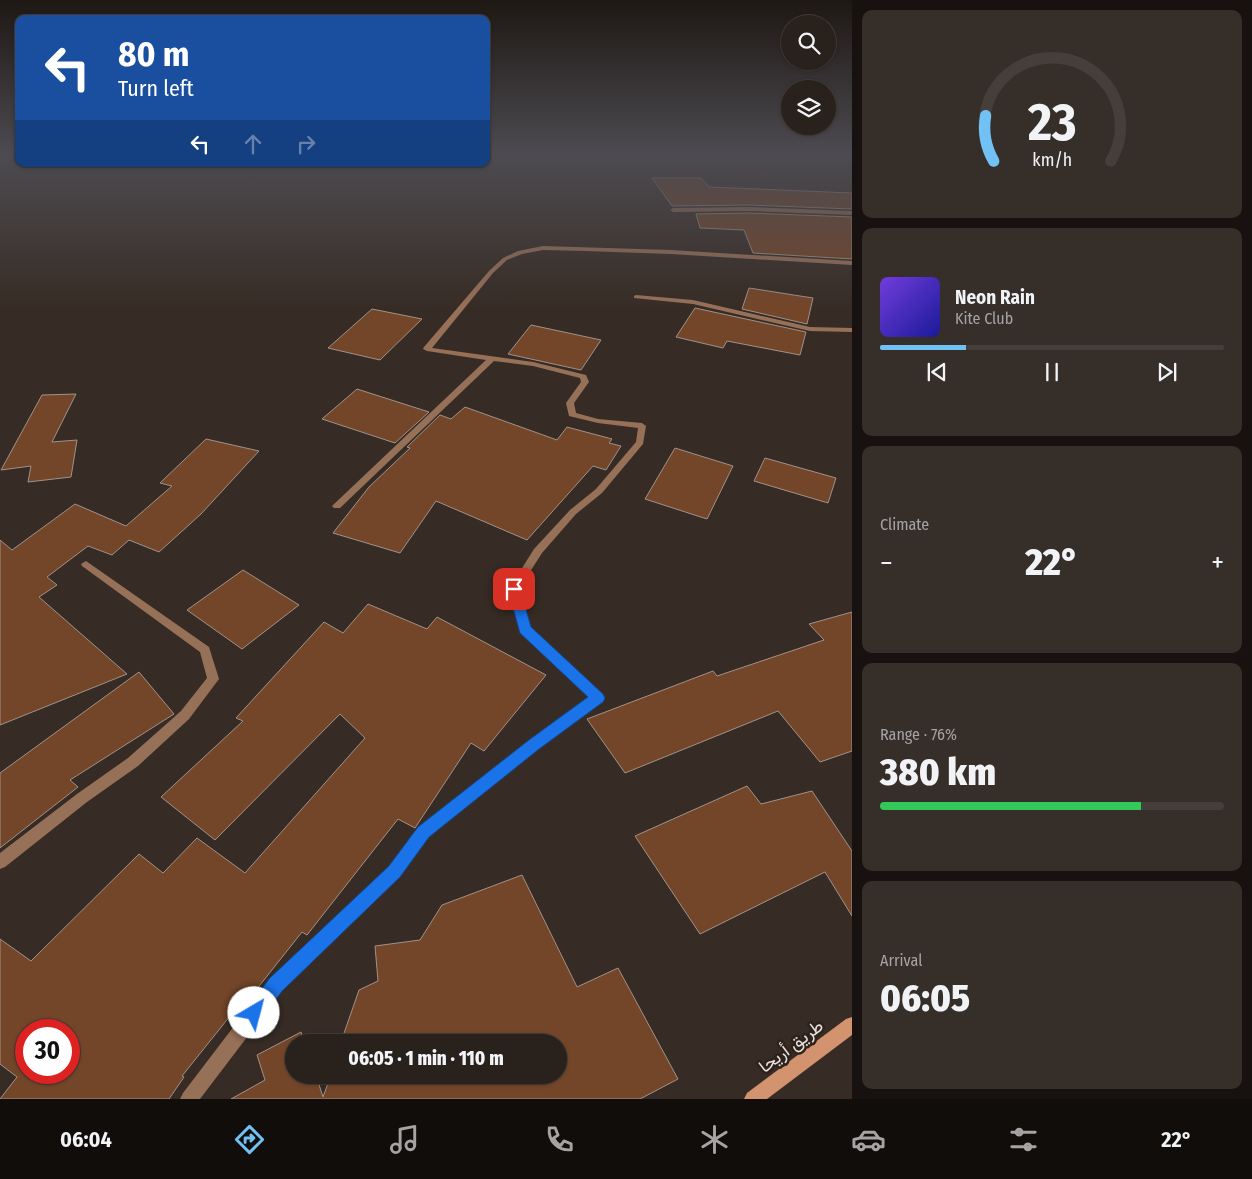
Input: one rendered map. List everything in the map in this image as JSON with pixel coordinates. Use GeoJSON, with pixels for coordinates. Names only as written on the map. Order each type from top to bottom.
{"type":"FeatureCollection","features":[{"type":"Feature","properties":{"kind":"main road","name":"طريق أريحا"},"geometry":{"type":"LineString","coordinates":[[754,1099],[852,1025]]}},
{"type":"Feature","properties":{"kind":"street"},"geometry":{"type":"LineString","coordinates":[[673,210],[748,209],[852,213]]}},
{"type":"Feature","properties":{"kind":"street"},"geometry":{"type":"LineString","coordinates":[[189,1099],[276,985],[394,872],[424,832],[534,745],[598,698],[525,630],[514,589],[538,551],[573,512],[599,491],[640,442],[642,426],[598,421],[572,414],[570,403],[584,382],[583,377],[533,364],[427,349],[491,272],[506,259],[520,252],[543,248],[633,250],[852,264]]}},
{"type":"Feature","properties":{"kind":"street"},"geometry":{"type":"LineString","coordinates":[[636,297],[693,302],[810,329],[852,330]]}},
{"type":"Feature","properties":{"kind":"street"},"geometry":{"type":"LineString","coordinates":[[338,506],[492,358]]}},
{"type":"Feature","properties":{"kind":"street"},"geometry":{"type":"LineString","coordinates":[[0,862],[82,798],[134,762],[186,715],[213,679],[204,650],[86,564]]}},
{"type":"Feature","properties":{"kind":"building"},"geometry":{"type":"Polygon","coordinates":[[[781,206],[852,206],[852,209],[781,206]]]}},
{"type":"Feature","properties":{"kind":"building"},"geometry":{"type":"Polygon","coordinates":[[[748,213],[852,217],[852,259],[753,253],[744,230],[700,228],[696,214],[748,213]]]}},
{"type":"Feature","properties":{"kind":"building"},"geometry":{"type":"Polygon","coordinates":[[[749,288],[813,298],[807,324],[742,309],[749,288]]]}},
{"type":"Feature","properties":{"kind":"building"},"geometry":{"type":"Polygon","coordinates":[[[695,308],[806,332],[800,355],[727,341],[723,348],[676,337],[695,308]]]}},
{"type":"Feature","properties":{"kind":"building"},"geometry":{"type":"Polygon","coordinates":[[[372,309],[422,319],[380,360],[328,348],[372,309]]]}},
{"type":"Feature","properties":{"kind":"building"},"geometry":{"type":"Polygon","coordinates":[[[531,325],[601,340],[581,370],[508,354],[531,325]]]}},
{"type":"Feature","properties":{"kind":"building"},"geometry":{"type":"Polygon","coordinates":[[[357,389],[429,412],[395,443],[322,419],[357,389]]]}},
{"type":"Feature","properties":{"kind":"building"},"geometry":{"type":"Polygon","coordinates":[[[76,394],[52,442],[77,440],[71,477],[28,482],[31,466],[1,470],[42,395],[76,394]]]}},
{"type":"Feature","properties":{"kind":"building"},"geometry":{"type":"Polygon","coordinates":[[[465,407],[557,440],[567,427],[612,439],[609,443],[621,446],[606,470],[593,466],[527,540],[436,501],[400,553],[333,533],[369,487],[410,448],[407,447],[440,415],[451,419],[465,407]]]}},
{"type":"Feature","properties":{"kind":"building"},"geometry":{"type":"Polygon","coordinates":[[[206,439],[259,451],[201,514],[159,552],[129,540],[112,555],[88,546],[47,577],[57,585],[39,597],[127,674],[0,725],[0,540],[12,550],[75,504],[126,526],[172,486],[160,483],[206,439]]]}},
{"type":"Feature","properties":{"kind":"building"},"geometry":{"type":"Polygon","coordinates":[[[675,448],[733,466],[707,519],[645,499],[675,448]]]}},
{"type":"Feature","properties":{"kind":"building"},"geometry":{"type":"Polygon","coordinates":[[[765,458],[836,478],[828,503],[754,481],[765,458]]]}},
{"type":"Feature","properties":{"kind":"building"},"geometry":{"type":"Polygon","coordinates":[[[243,570],[299,605],[242,649],[187,610],[243,570]]]}},
{"type":"Feature","properties":{"kind":"building"},"geometry":{"type":"Polygon","coordinates":[[[368,604],[427,629],[437,617],[546,675],[484,751],[471,743],[415,828],[398,819],[307,935],[302,932],[233,1019],[230,1016],[182,1076],[184,1077],[169,1099],[0,1099],[15,1080],[15,1084],[80,1084],[80,1019],[15,1019],[15,1075],[0,1064],[0,939],[31,961],[139,854],[163,873],[197,838],[245,873],[365,738],[340,714],[215,840],[161,797],[243,721],[236,718],[324,622],[343,633],[368,604]]]}},
{"type":"Feature","properties":{"kind":"building"},"geometry":{"type":"Polygon","coordinates":[[[852,612],[852,751],[820,762],[778,711],[625,773],[587,719],[713,671],[717,676],[824,640],[809,624],[852,612]]]}},
{"type":"Feature","properties":{"kind":"building"},"geometry":{"type":"Polygon","coordinates":[[[139,672],[174,714],[70,780],[78,787],[0,848],[0,773],[139,672]]]}},
{"type":"Feature","properties":{"kind":"building"},"geometry":{"type":"Polygon","coordinates":[[[747,786],[761,804],[812,791],[852,851],[852,916],[825,872],[700,934],[635,836],[747,786]]]}},
{"type":"Feature","properties":{"kind":"building"},"geometry":{"type":"Polygon","coordinates":[[[522,875],[577,987],[618,968],[678,1079],[640,1099],[231,1099],[265,1080],[257,1055],[285,1040],[285,1084],[319,1084],[323,1097],[328,1084],[567,1084],[567,1034],[344,1034],[359,990],[378,981],[375,946],[420,940],[442,905],[522,875]]]}},
{"type":"Feature","properties":{"kind":"route"},"geometry":{"type":"LineString","coordinates":[[254,1013],[276,985],[394,872],[424,832],[534,745],[598,698],[525,630],[514,589]]}}]}
